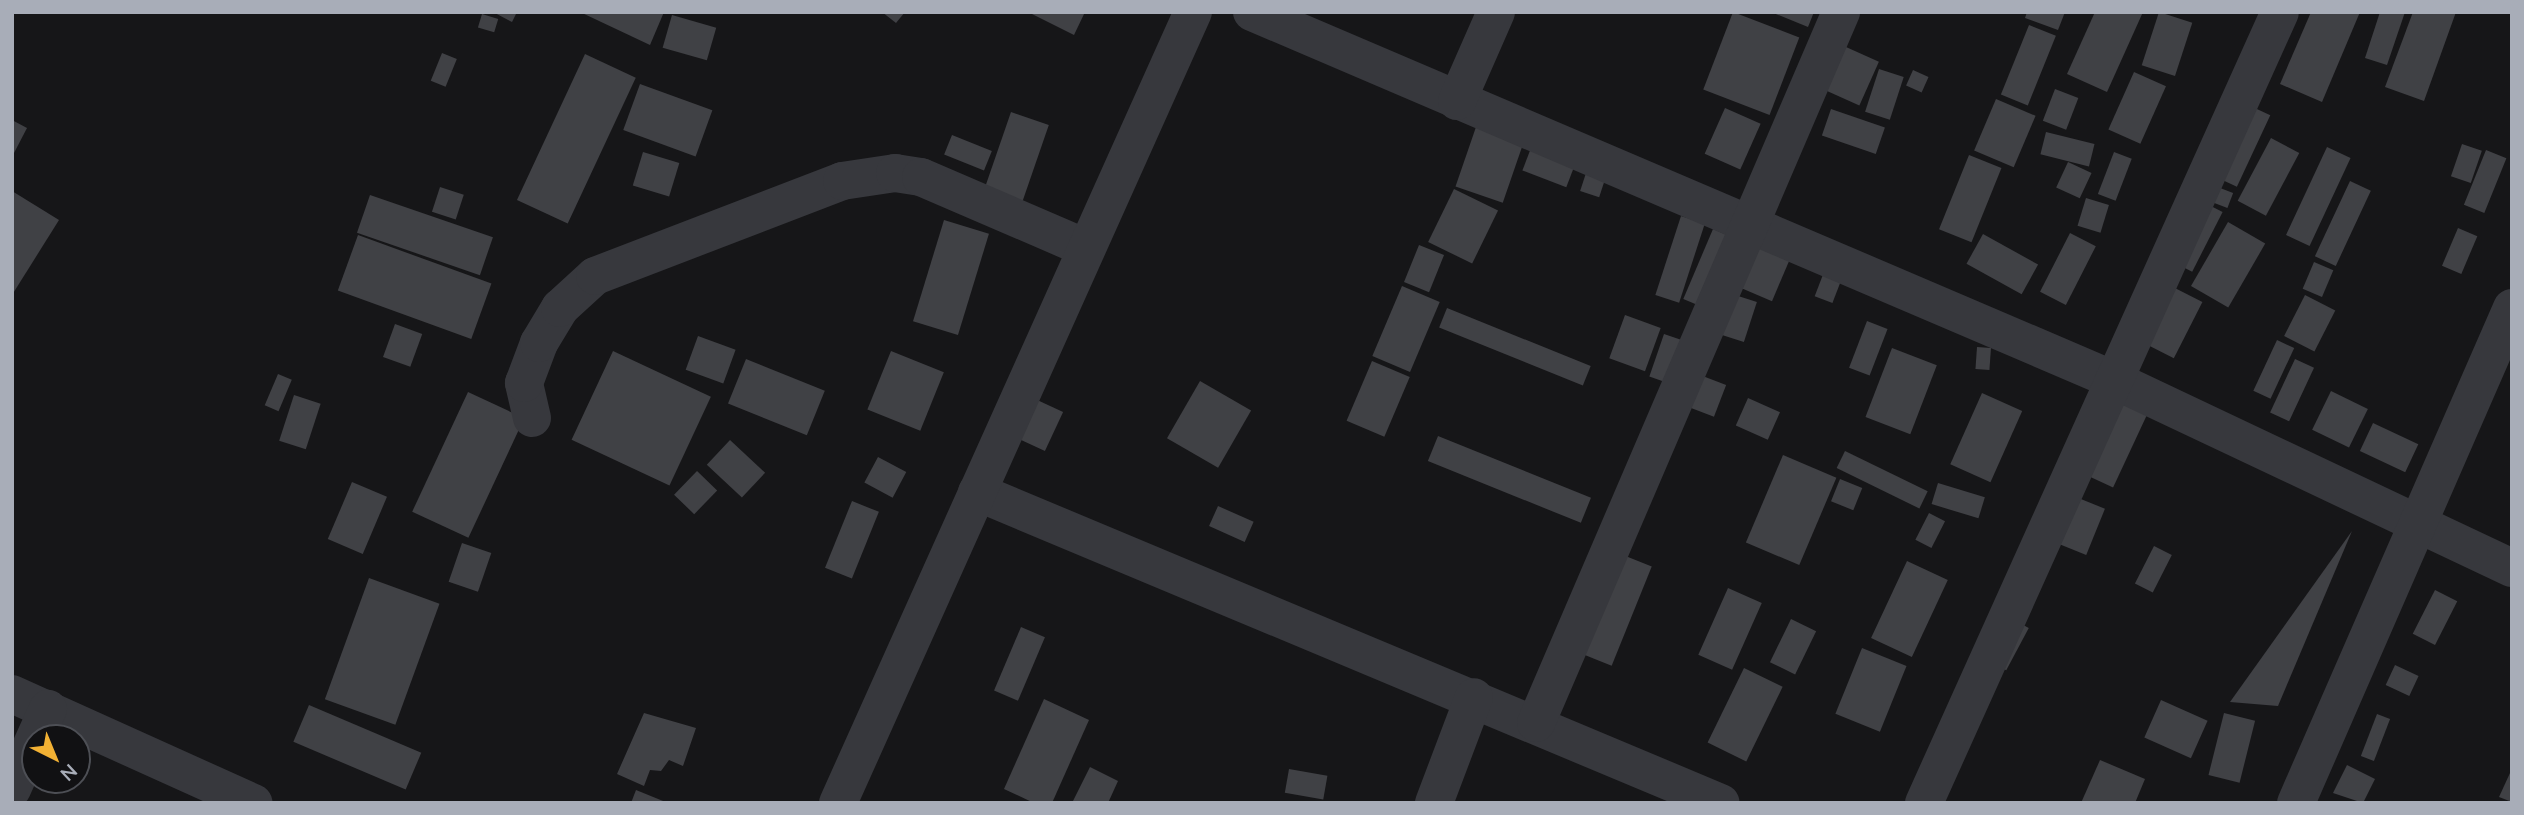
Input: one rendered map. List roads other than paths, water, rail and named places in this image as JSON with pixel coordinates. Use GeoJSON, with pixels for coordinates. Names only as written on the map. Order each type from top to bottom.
{"type":"FeatureCollection","features":[{"type":"Feature","properties":{"kind":"street"},"geometry":{"type":"LineString","coordinates":[[838,803],[1193,12]]}},
{"type":"Feature","properties":{"kind":"street"},"geometry":{"type":"LineString","coordinates":[[1252,12],[1748,229],[2114,380],[2512,568]]}},
{"type":"Feature","properties":{"kind":"street"},"geometry":{"type":"LineString","coordinates":[[1457,101],[1496,12]]}},
{"type":"Feature","properties":{"kind":"street"},"geometry":{"type":"LineString","coordinates":[[1536,723],[1842,12]]}},
{"type":"Feature","properties":{"kind":"street"},"geometry":{"type":"LineString","coordinates":[[1924,803],[2280,12]]}},
{"type":"Feature","properties":{"kind":"street"},"geometry":{"type":"LineString","coordinates":[[532,418],[524,383],[539,343],[560,309],[594,276],[842,181],[895,173],[921,177],[1086,248]]}},
{"type":"Feature","properties":{"kind":"street"},"geometry":{"type":"LineString","coordinates":[[2296,803],[2512,308]]}},
{"type":"Feature","properties":{"kind":"street"},"geometry":{"type":"LineString","coordinates":[[977,492],[1474,696],[1721,803]]}},
{"type":"Feature","properties":{"kind":"street"},"geometry":{"type":"LineString","coordinates":[[12,694],[253,803]]}},
{"type":"Feature","properties":{"kind":"street"},"geometry":{"type":"LineString","coordinates":[[1434,803],[1474,696]]}},
{"type":"Feature","properties":{"kind":"street"},"geometry":{"type":"LineString","coordinates":[[12,789],[48,709]]}}]}
